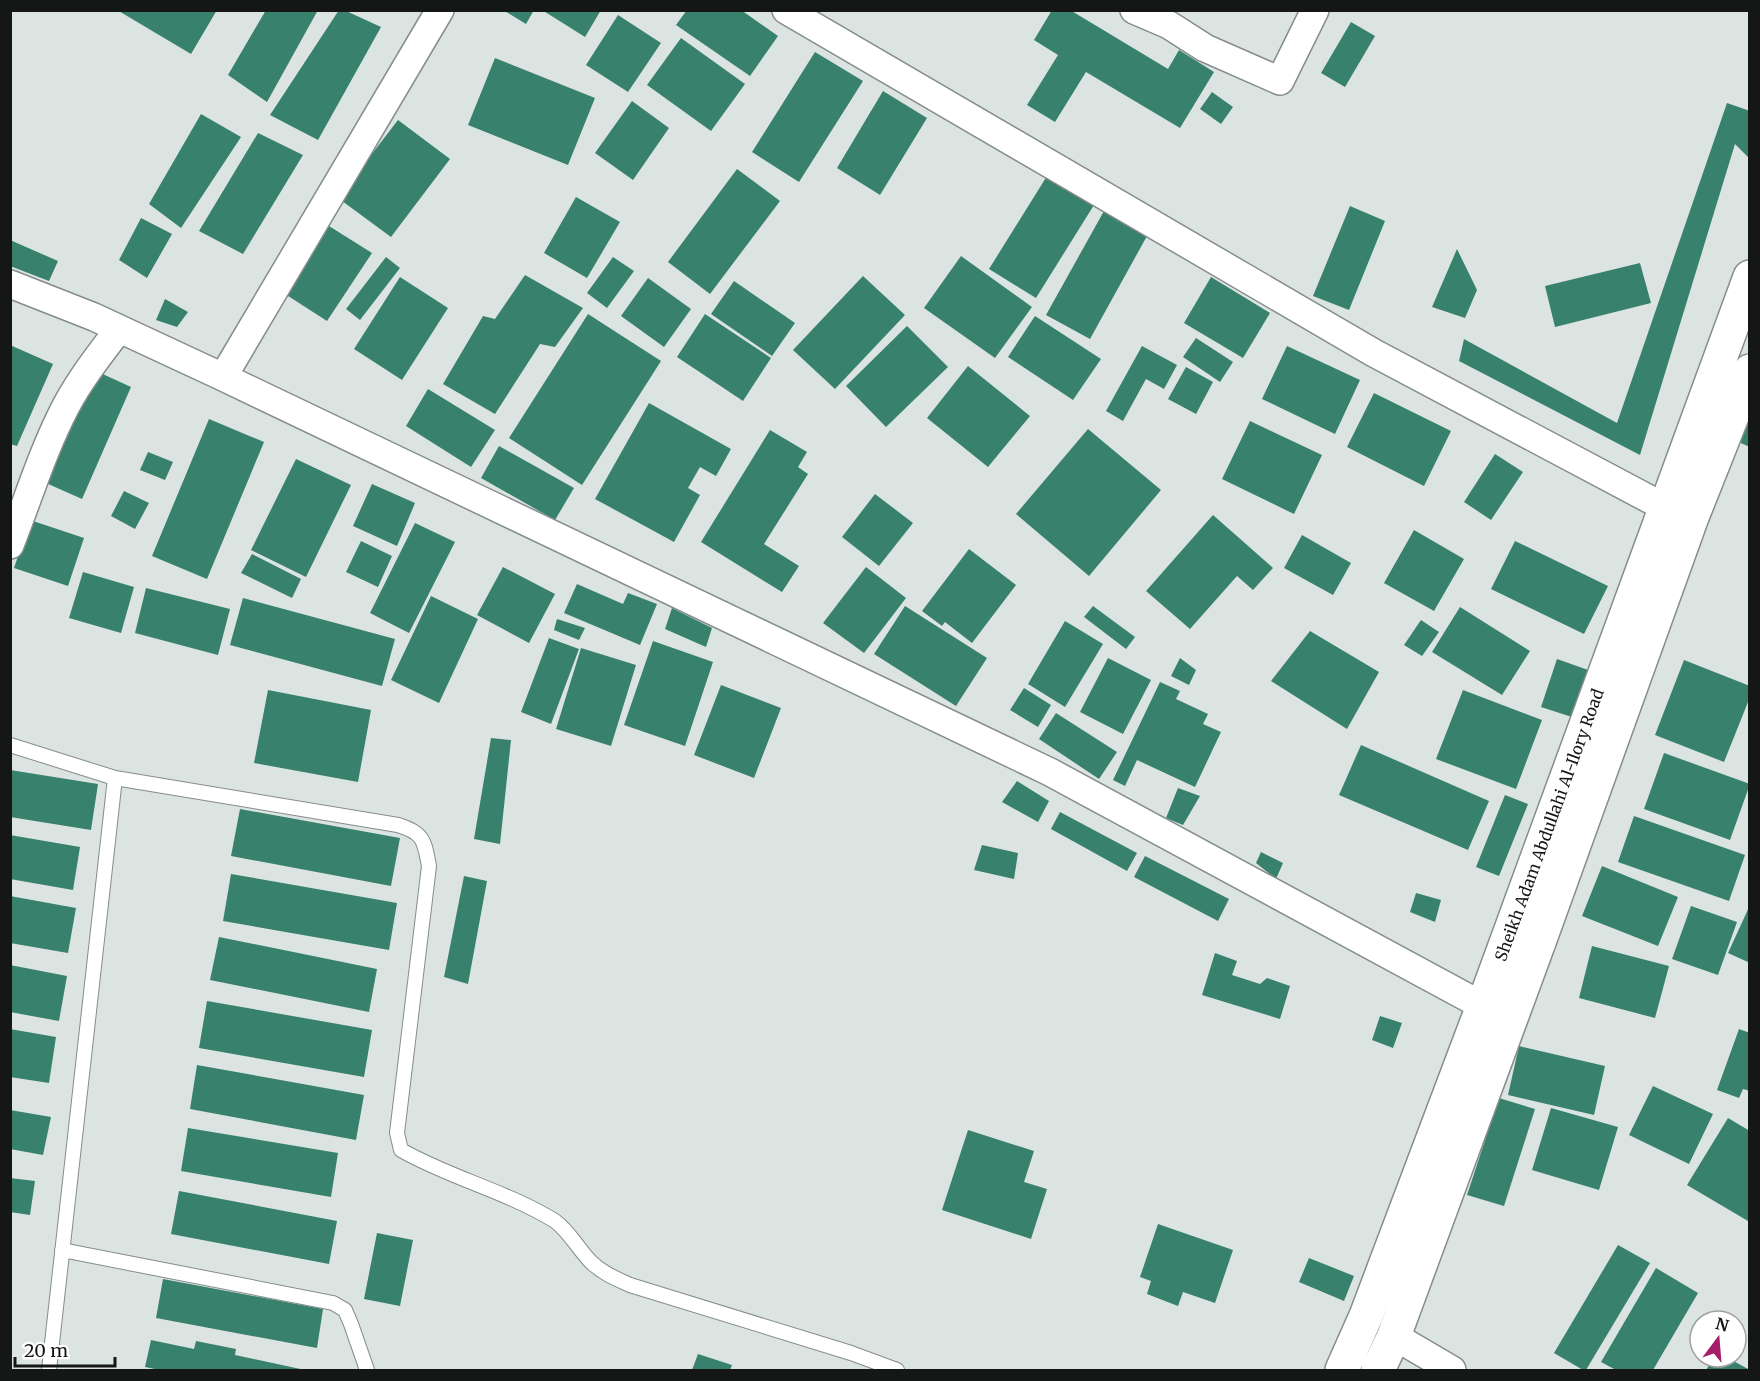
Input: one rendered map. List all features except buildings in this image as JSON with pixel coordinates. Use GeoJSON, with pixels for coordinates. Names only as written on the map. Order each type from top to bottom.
{"type":"FeatureCollection","features":[{"type":"Feature","properties":{"kind":"street"},"geometry":{"type":"LineString","coordinates":[[223,377],[440,10]]}},
{"type":"Feature","properties":{"kind":"street"},"geometry":{"type":"LineString","coordinates":[[786,10],[1374,353],[1666,508]]}},
{"type":"Feature","properties":{"kind":"street"},"geometry":{"type":"LineString","coordinates":[[1134,10],[1169,25],[1206,48],[1280,81],[1315,10]]}},
{"type":"Feature","properties":{"kind":"street","name":"Sheikh Adam Abdullahi Al-Ilory Road"},"geometry":{"type":"LineString","coordinates":[[1342,1371],[1366,1316],[1483,1006],[1749,277]]}},
{"type":"Feature","properties":{"kind":"street"},"geometry":{"type":"LineString","coordinates":[[10,284],[119,329],[223,377],[1050,772],[1483,1006]]}},
{"type":"Feature","properties":{"kind":"street"},"geometry":{"type":"LineString","coordinates":[[10,545],[66,407],[88,370],[119,329]]}},
{"type":"Feature","properties":{"kind":"street","name":"Sheikh Adam Abdullahi Al-Ilory Road"},"geometry":{"type":"LineString","coordinates":[[1378,1371],[1394,1336],[1544,931],[1692,517],[1749,371]]}},
{"type":"Feature","properties":{"kind":"street"},"geometry":{"type":"LineString","coordinates":[[1394,1336],[1452,1371]]}},
{"type":"Feature","properties":{"kind":"lane"},"geometry":{"type":"LineString","coordinates":[[10,745],[115,778],[398,825],[413,830],[422,837],[429,866],[397,1133],[401,1150],[435,1167],[492,1189],[557,1223],[592,1263],[609,1276],[630,1285],[851,1353],[897,1371]]}},
{"type":"Feature","properties":{"kind":"lane"},"geometry":{"type":"LineString","coordinates":[[49,1371],[115,778]]}},
{"type":"Feature","properties":{"kind":"lane"},"geometry":{"type":"LineString","coordinates":[[62,1250],[333,1303],[345,1310],[367,1371]]}}]}
